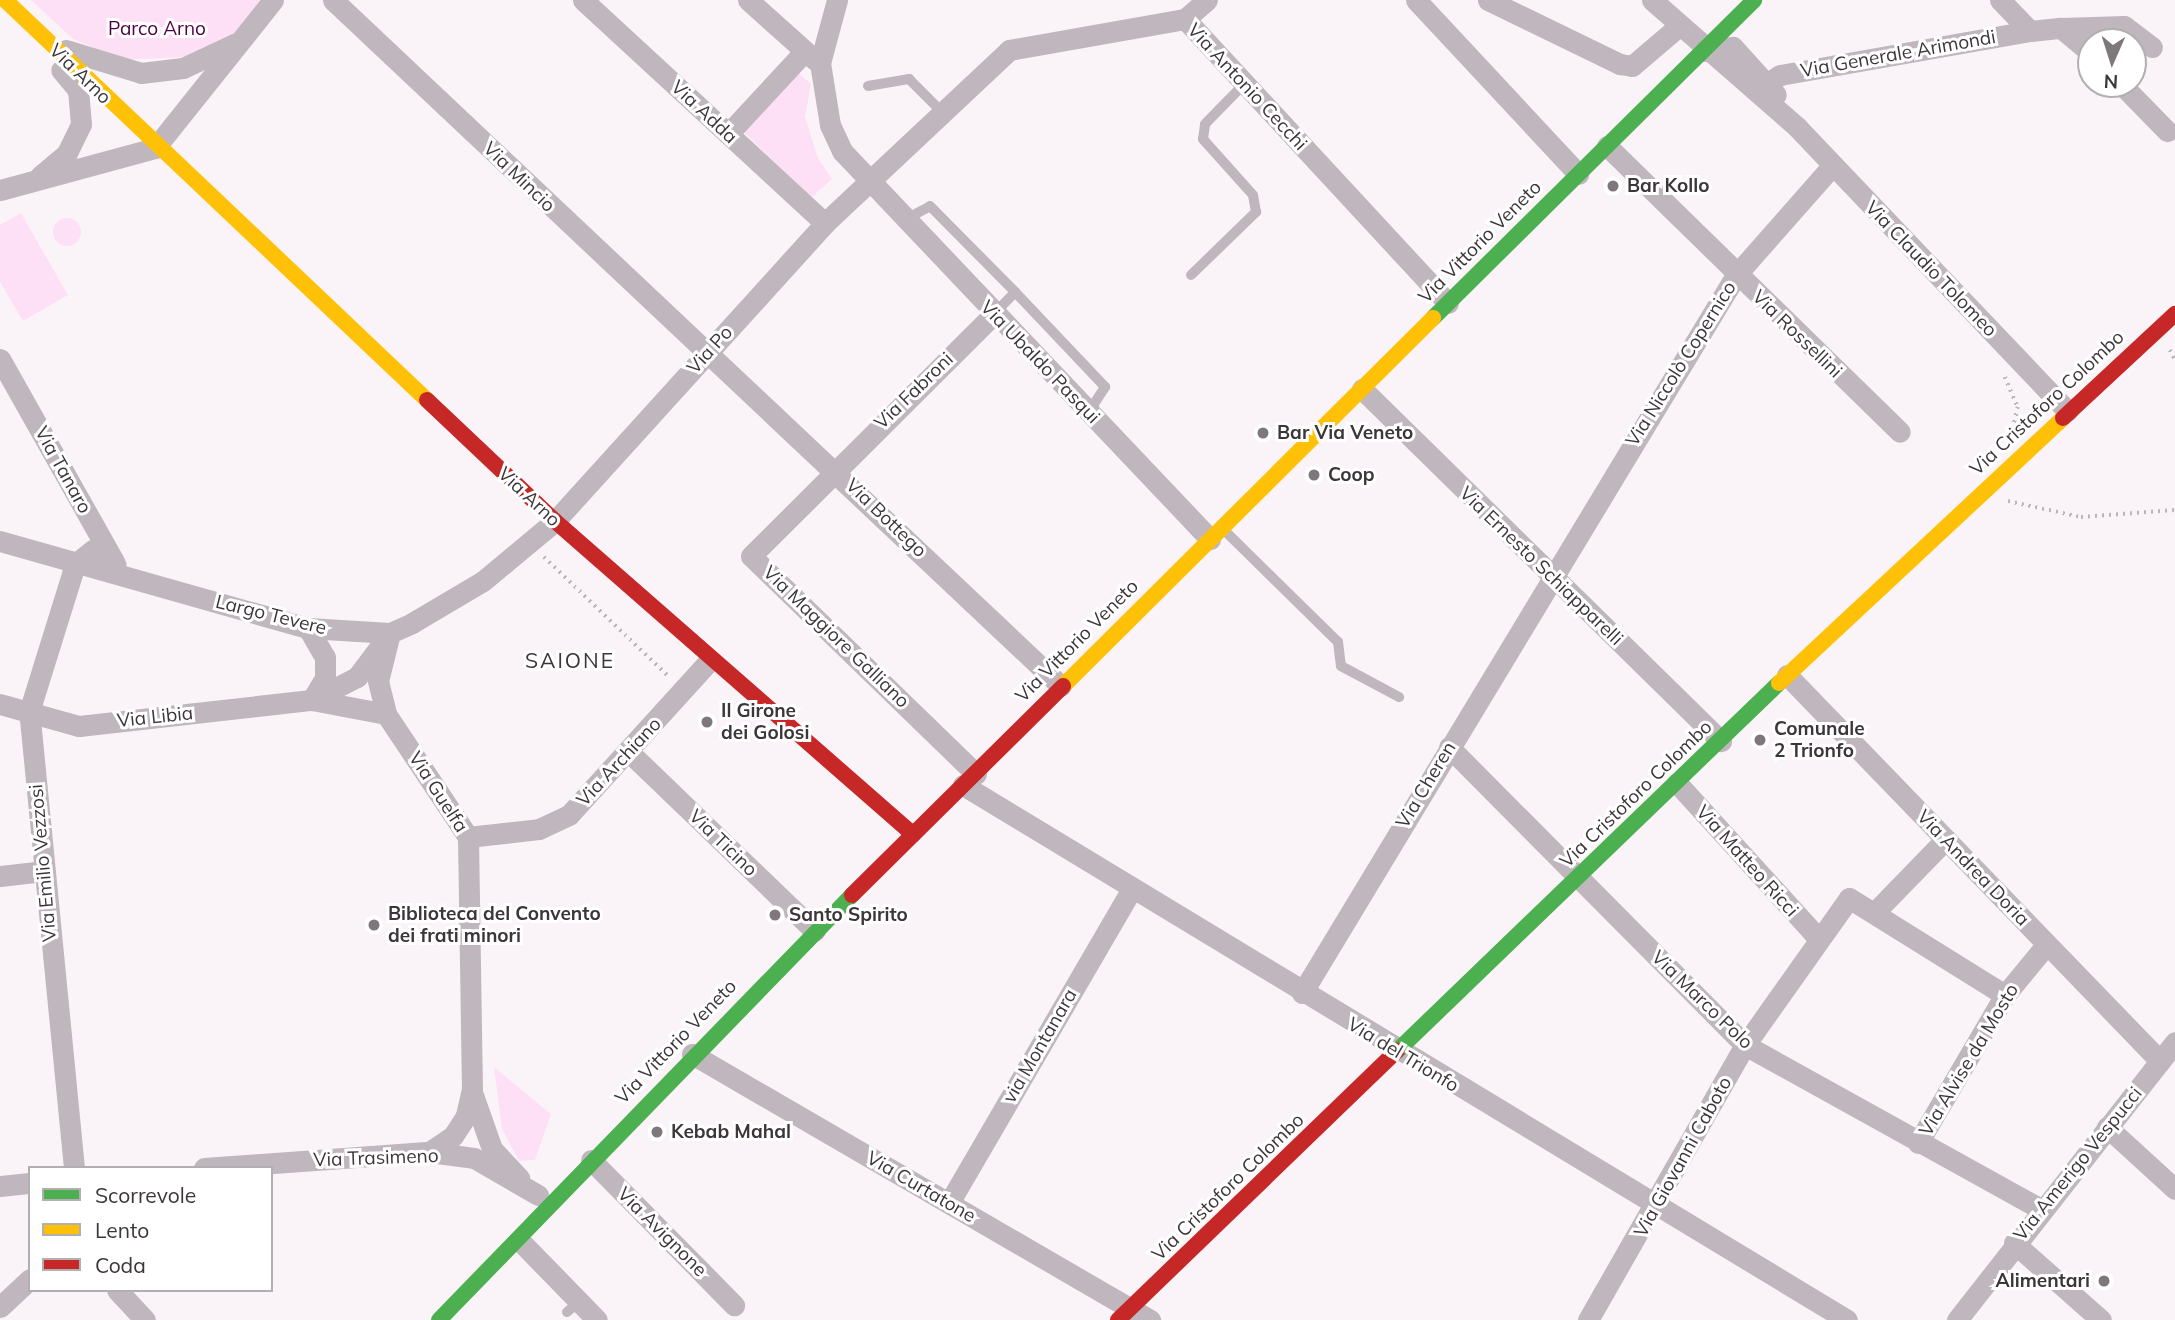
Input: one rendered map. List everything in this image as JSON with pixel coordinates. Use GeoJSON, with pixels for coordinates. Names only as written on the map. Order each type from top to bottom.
{"type":"FeatureCollection","features":[{"type":"Feature","properties":{"kind":"main road","name":"Via Arno"},"geometry":{"type":"LineString","coordinates":[[5,0],[155,148],[555,521],[709,662],[913,834]]}},
{"type":"Feature","properties":{"kind":"main road","name":"Via Vittorio Veneto"},"geometry":{"type":"LineString","coordinates":[[439,1320],[520,1241],[544,1200],[591,1160],[692,1054],[1754,0]]}},
{"type":"Feature","properties":{"kind":"main road","name":"Via Cristoforo Colombo"},"geometry":{"type":"LineString","coordinates":[[1125,1314],[1398,1054],[1787,675],[2067,411],[2175,315]]}},
{"type":"Feature","properties":{"kind":"street"},"geometry":{"type":"LineString","coordinates":[[0,190],[155,148],[273,0]]}},
{"type":"Feature","properties":{"kind":"street","name":"Via Mincio"},"geometry":{"type":"LineString","coordinates":[[333,0],[706,355]]}},
{"type":"Feature","properties":{"kind":"street","name":"Via Adda"},"geometry":{"type":"LineString","coordinates":[[583,0],[825,223]]}},
{"type":"Feature","properties":{"kind":"street"},"geometry":{"type":"LineString","coordinates":[[728,134],[811,58],[837,0]]}},
{"type":"Feature","properties":{"kind":"street"},"geometry":{"type":"LineString","coordinates":[[1185,19],[1207,0]]}},
{"type":"Feature","properties":{"kind":"street"},"geometry":{"type":"LineString","coordinates":[[1416,0],[1578,174]]}},
{"type":"Feature","properties":{"kind":"street"},"geometry":{"type":"LineString","coordinates":[[1488,0],[1620,64],[1632,66],[1679,26]]}},
{"type":"Feature","properties":{"kind":"street"},"geometry":{"type":"LineString","coordinates":[[1652,0],[1703,51]]}},
{"type":"Feature","properties":{"kind":"street"},"geometry":{"type":"LineString","coordinates":[[2000,0],[2030,31]]}},
{"type":"Feature","properties":{"kind":"street"},"geometry":{"type":"LineString","coordinates":[[755,2],[811,58]]}},
{"type":"Feature","properties":{"kind":"street","name":"Via Antonio Cecchi"},"geometry":{"type":"LineString","coordinates":[[869,184],[1009,50],[1185,19],[1448,303]]}},
{"type":"Feature","properties":{"kind":"street","name":"Via Generale Arimondi"},"geometry":{"type":"LineString","coordinates":[[1769,83],[1780,75],[2030,31],[2061,28],[2124,26],[2152,47]]}},
{"type":"Feature","properties":{"kind":"street"},"geometry":{"type":"LineString","coordinates":[[2061,28],[2077,41]]}},
{"type":"Feature","properties":{"kind":"street"},"geometry":{"type":"LineString","coordinates":[[43,38],[94,63],[141,73],[183,68],[239,42]]}},
{"type":"Feature","properties":{"kind":"street"},"geometry":{"type":"LineString","coordinates":[[35,180],[67,153],[81,124],[78,90],[47,56],[43,38]]}},
{"type":"Feature","properties":{"kind":"street","name":"Via Claudio Tolomeo"},"geometry":{"type":"LineString","coordinates":[[1703,51],[1733,47],[1769,83],[1797,127]]}},
{"type":"Feature","properties":{"kind":"street","name":"Via Claudio Tolomeo"},"geometry":{"type":"LineString","coordinates":[[1703,51],[1797,127],[2067,411]]}},
{"type":"Feature","properties":{"kind":"street","name":"Via Ubaldo Pasqui"},"geometry":{"type":"LineString","coordinates":[[811,58],[830,125],[842,152],[869,184],[1089,412],[1216,534]]}},
{"type":"Feature","properties":{"kind":"street"},"geometry":{"type":"LineString","coordinates":[[2135,98],[2167,131]]}},
{"type":"Feature","properties":{"kind":"street","name":"Via Rossellini"},"geometry":{"type":"LineString","coordinates":[[1607,146],[1736,275],[1900,432]]}},
{"type":"Feature","properties":{"kind":"street","name":"Via Niccolò Copernico"},"geometry":{"type":"LineString","coordinates":[[1550,576],[1736,275],[1832,166]]}},
{"type":"Feature","properties":{"kind":"street","name":"Via Po"},"geometry":{"type":"LineString","coordinates":[[530,544],[555,521],[825,223],[869,184]]}},
{"type":"Feature","properties":{"kind":"street","name":"Via Fabroni"},"geometry":{"type":"LineString","coordinates":[[835,469],[993,314]]}},
{"type":"Feature","properties":{"kind":"street","name":"Via Bottego"},"geometry":{"type":"LineString","coordinates":[[706,355],[835,469],[1061,686]]}},
{"type":"Feature","properties":{"kind":"street","name":"Via Tanaro"},"geometry":{"type":"LineString","coordinates":[[0,359],[91,521],[123,571]]}},
{"type":"Feature","properties":{"kind":"street","name":"Via Ernesto Schiapparelli"},"geometry":{"type":"LineString","coordinates":[[1362,389],[1721,741]]}},
{"type":"Feature","properties":{"kind":"street","name":"Via Maggiore Galliano"},"geometry":{"type":"LineString","coordinates":[[835,469],[751,556],[969,779]]}},
{"type":"Feature","properties":{"kind":"street","name":"Via Emilio Vezzosi"},"geometry":{"type":"LineString","coordinates":[[74,1166],[29,712],[71,562],[91,521]]}},
{"type":"Feature","properties":{"kind":"street","name":"Largo Tevere"},"geometry":{"type":"LineString","coordinates":[[0,541],[71,562],[123,571],[308,628],[390,633],[412,623],[530,544]]}},
{"type":"Feature","properties":{"kind":"street","name":"Via Cheren"},"geometry":{"type":"LineString","coordinates":[[1301,993],[1550,576]]}},
{"type":"Feature","properties":{"kind":"street"},"geometry":{"type":"LineString","coordinates":[[308,628],[325,657],[325,678],[312,701]]}},
{"type":"Feature","properties":{"kind":"street","name":"Via Libia"},"geometry":{"type":"LineString","coordinates":[[0,704],[79,726],[312,701],[337,693],[357,677],[390,633]]}},
{"type":"Feature","properties":{"kind":"street","name":"Via Guelfa"},"geometry":{"type":"LineString","coordinates":[[390,633],[378,681],[386,715],[468,837],[472,1089],[466,1116],[453,1136],[429,1152]]}},
{"type":"Feature","properties":{"kind":"street","name":"Via Archiano"},"geometry":{"type":"LineString","coordinates":[[468,837],[539,830],[569,815],[631,754],[709,662]]}},
{"type":"Feature","properties":{"kind":"street","name":"Via Andrea Doria"},"geometry":{"type":"LineString","coordinates":[[1787,675],[2160,1061]]}},
{"type":"Feature","properties":{"kind":"street","name":"Via Libia"},"geometry":{"type":"LineString","coordinates":[[312,701],[386,715]]}},
{"type":"Feature","properties":{"kind":"street","name":"Via Marco Polo"},"geometry":{"type":"LineString","coordinates":[[1449,747],[1745,1045],[2041,1209]]}},
{"type":"Feature","properties":{"kind":"street","name":"Via Ticino"},"geometry":{"type":"LineString","coordinates":[[631,754],[815,932]]}},
{"type":"Feature","properties":{"kind":"street","name":"Via del Trionfo"},"geometry":{"type":"LineString","coordinates":[[969,779],[1132,889],[1398,1054],[1847,1320]]}},
{"type":"Feature","properties":{"kind":"street","name":"Via Matteo Ricci"},"geometry":{"type":"LineString","coordinates":[[1678,783],[1818,938]]}},
{"type":"Feature","properties":{"kind":"street"},"geometry":{"type":"LineString","coordinates":[[1946,839],[1874,913],[2005,995]]}},
{"type":"Feature","properties":{"kind":"street"},"geometry":{"type":"LineString","coordinates":[[0,876],[43,872]]}},
{"type":"Feature","properties":{"kind":"street","name":"via Montanara"},"geometry":{"type":"LineString","coordinates":[[949,1203],[1132,889]]}},
{"type":"Feature","properties":{"kind":"street","name":"Via Giovanni Caboto"},"geometry":{"type":"LineString","coordinates":[[1588,1320],[1657,1207],[1745,1045],[1818,938],[1849,898],[1874,913]]}},
{"type":"Feature","properties":{"kind":"street","name":"Via Alvise da Mosto"},"geometry":{"type":"LineString","coordinates":[[1918,1143],[2005,995],[2046,945]]}},
{"type":"Feature","properties":{"kind":"street","name":"Via Amerigo Vespucci"},"geometry":{"type":"LineString","coordinates":[[1957,1320],[2014,1243],[2175,1042]]}},
{"type":"Feature","properties":{"kind":"street","name":"Via Curtatone"},"geometry":{"type":"LineString","coordinates":[[692,1054],[949,1203],[1125,1314],[1150,1320]]}},
{"type":"Feature","properties":{"kind":"street"},"geometry":{"type":"LineString","coordinates":[[472,1089],[492,1149],[544,1200]]}},
{"type":"Feature","properties":{"kind":"street"},"geometry":{"type":"LineString","coordinates":[[2107,1127],[2175,1189]]}},
{"type":"Feature","properties":{"kind":"street","name":"Via Trasimeno"},"geometry":{"type":"LineString","coordinates":[[232,1166],[429,1152],[474,1158],[544,1200]]}},
{"type":"Feature","properties":{"kind":"street","name":"Via Avignone"},"geometry":{"type":"LineString","coordinates":[[591,1160],[734,1305]]}},
{"type":"Feature","properties":{"kind":"street"},"geometry":{"type":"LineString","coordinates":[[15,1185],[28,1198]]}},
{"type":"Feature","properties":{"kind":"street"},"geometry":{"type":"LineString","coordinates":[[520,1241],[573,1307],[597,1320]]}},
{"type":"Feature","properties":{"kind":"street"},"geometry":{"type":"LineString","coordinates":[[2014,1243],[2101,1320]]}},
{"type":"Feature","properties":{"kind":"street"},"geometry":{"type":"LineString","coordinates":[[0,1307],[28,1281]]}},
{"type":"Feature","properties":{"kind":"street"},"geometry":{"type":"LineString","coordinates":[[119,1292],[145,1320]]}},
{"type":"Feature","properties":{"kind":"lane"},"geometry":{"type":"LineString","coordinates":[[867,86],[909,79],[943,113]]}},
{"type":"Feature","properties":{"kind":"lane"},"geometry":{"type":"LineString","coordinates":[[1191,275],[1256,212],[1253,195],[1203,139],[1205,124],[1244,84]]}},
{"type":"Feature","properties":{"kind":"lane"},"geometry":{"type":"LineString","coordinates":[[903,221],[930,206],[1016,292],[1105,387],[1089,412]]}},
{"type":"Feature","properties":{"kind":"lane"},"geometry":{"type":"LineString","coordinates":[[993,314],[1016,292]]}},
{"type":"Feature","properties":{"kind":"lane"},"geometry":{"type":"LineString","coordinates":[[1216,534],[1338,642],[1341,666],[1399,697]]}},
{"type":"Feature","properties":{"kind":"path"},"geometry":{"type":"LineString","coordinates":[[1999,368],[2018,407],[2010,437]]}},
{"type":"Feature","properties":{"kind":"path"},"geometry":{"type":"LineString","coordinates":[[2002,500],[2081,517],[2175,510]]}},
{"type":"Feature","properties":{"kind":"path"},"geometry":{"type":"LineString","coordinates":[[530,544],[684,691]]}},
{"type":"Feature","properties":{"kind":"green space","name":"Parco Arno"},"geometry":{"type":"Polygon","coordinates":[[[31,0],[266,0],[236,34],[186,57],[124,60],[73,39],[31,0]]]}},
{"type":"Feature","properties":{"kind":"green space"},"geometry":{"type":"Polygon","coordinates":[[[791,66],[811,84],[805,117],[818,158],[832,179],[810,199],[742,130],[791,66]]]}},
{"type":"Feature","properties":{"kind":"green space"},"geometry":{"type":"Polygon","coordinates":[[[21,213],[68,295],[23,321],[0,282],[0,225],[21,213]]]}},
{"type":"Feature","properties":{"kind":"green space"},"geometry":{"type":"Polygon","coordinates":[[[67,218],[77,222],[81,232],[77,242],[67,246],[57,242],[53,232],[57,222],[67,218]]]}},
{"type":"Feature","properties":{"kind":"green space"},"geometry":{"type":"Polygon","coordinates":[[[494,1067],[551,1114],[535,1160],[519,1161],[502,1129],[494,1067]]]}},
{"type":"Feature","properties":{"kind":"traffic: fast"},"geometry":{"type":"LineString","coordinates":[[1433,318],[1754,0]]}},
{"type":"Feature","properties":{"kind":"traffic: fast"},"geometry":{"type":"LineString","coordinates":[[1397,1051],[1779,683]]}},
{"type":"Feature","properties":{"kind":"traffic: fast"},"geometry":{"type":"LineString","coordinates":[[439,1320],[852,895]]}},
{"type":"Feature","properties":{"kind":"traffic: slow"},"geometry":{"type":"LineString","coordinates":[[5,0],[427,400]]}},
{"type":"Feature","properties":{"kind":"traffic: slow"},"geometry":{"type":"LineString","coordinates":[[1063,686],[1433,318]]}},
{"type":"Feature","properties":{"kind":"traffic: slow"},"geometry":{"type":"LineString","coordinates":[[1779,683],[2063,418]]}},
{"type":"Feature","properties":{"kind":"traffic: jam"},"geometry":{"type":"LineString","coordinates":[[2063,418],[2175,314]]}},
{"type":"Feature","properties":{"kind":"traffic: jam"},"geometry":{"type":"LineString","coordinates":[[427,400],[555,521],[913,834]]}},
{"type":"Feature","properties":{"kind":"traffic: jam"},"geometry":{"type":"LineString","coordinates":[[852,895],[1063,686]]}},
{"type":"Feature","properties":{"kind":"traffic: jam"},"geometry":{"type":"LineString","coordinates":[[1118,1320],[1397,1051]]}},
{"type":"Feature","properties":{"kind":"place","name":"Bar Kollo"},"geometry":{"type":"Point","coordinates":[1613,186]}},
{"type":"Feature","properties":{"kind":"place","name":"Bar Via Veneto"},"geometry":{"type":"Point","coordinates":[1263,433]}},
{"type":"Feature","properties":{"kind":"place","name":"Coop"},"geometry":{"type":"Point","coordinates":[1314,475]}},
{"type":"Feature","properties":{"kind":"place","name":"Il Girone dei Golosi"},"geometry":{"type":"Point","coordinates":[707,722]}},
{"type":"Feature","properties":{"kind":"place","name":"Comunale 2 Trionfo"},"geometry":{"type":"Point","coordinates":[1760,740]}},
{"type":"Feature","properties":{"kind":"place","name":"Santo Spirito"},"geometry":{"type":"Point","coordinates":[775,915]}},
{"type":"Feature","properties":{"kind":"place","name":"Biblioteca del Convento dei frati minori"},"geometry":{"type":"Point","coordinates":[374,925]}},
{"type":"Feature","properties":{"kind":"place","name":"Kebab Mahal"},"geometry":{"type":"Point","coordinates":[657,1132]}},
{"type":"Feature","properties":{"kind":"place","name":"Alimentari"},"geometry":{"type":"Point","coordinates":[2104,1281]}},
{"type":"Feature","properties":{"kind":"district","name":"SAIONE"},"geometry":{"type":"Point","coordinates":[570,660]}}]}
